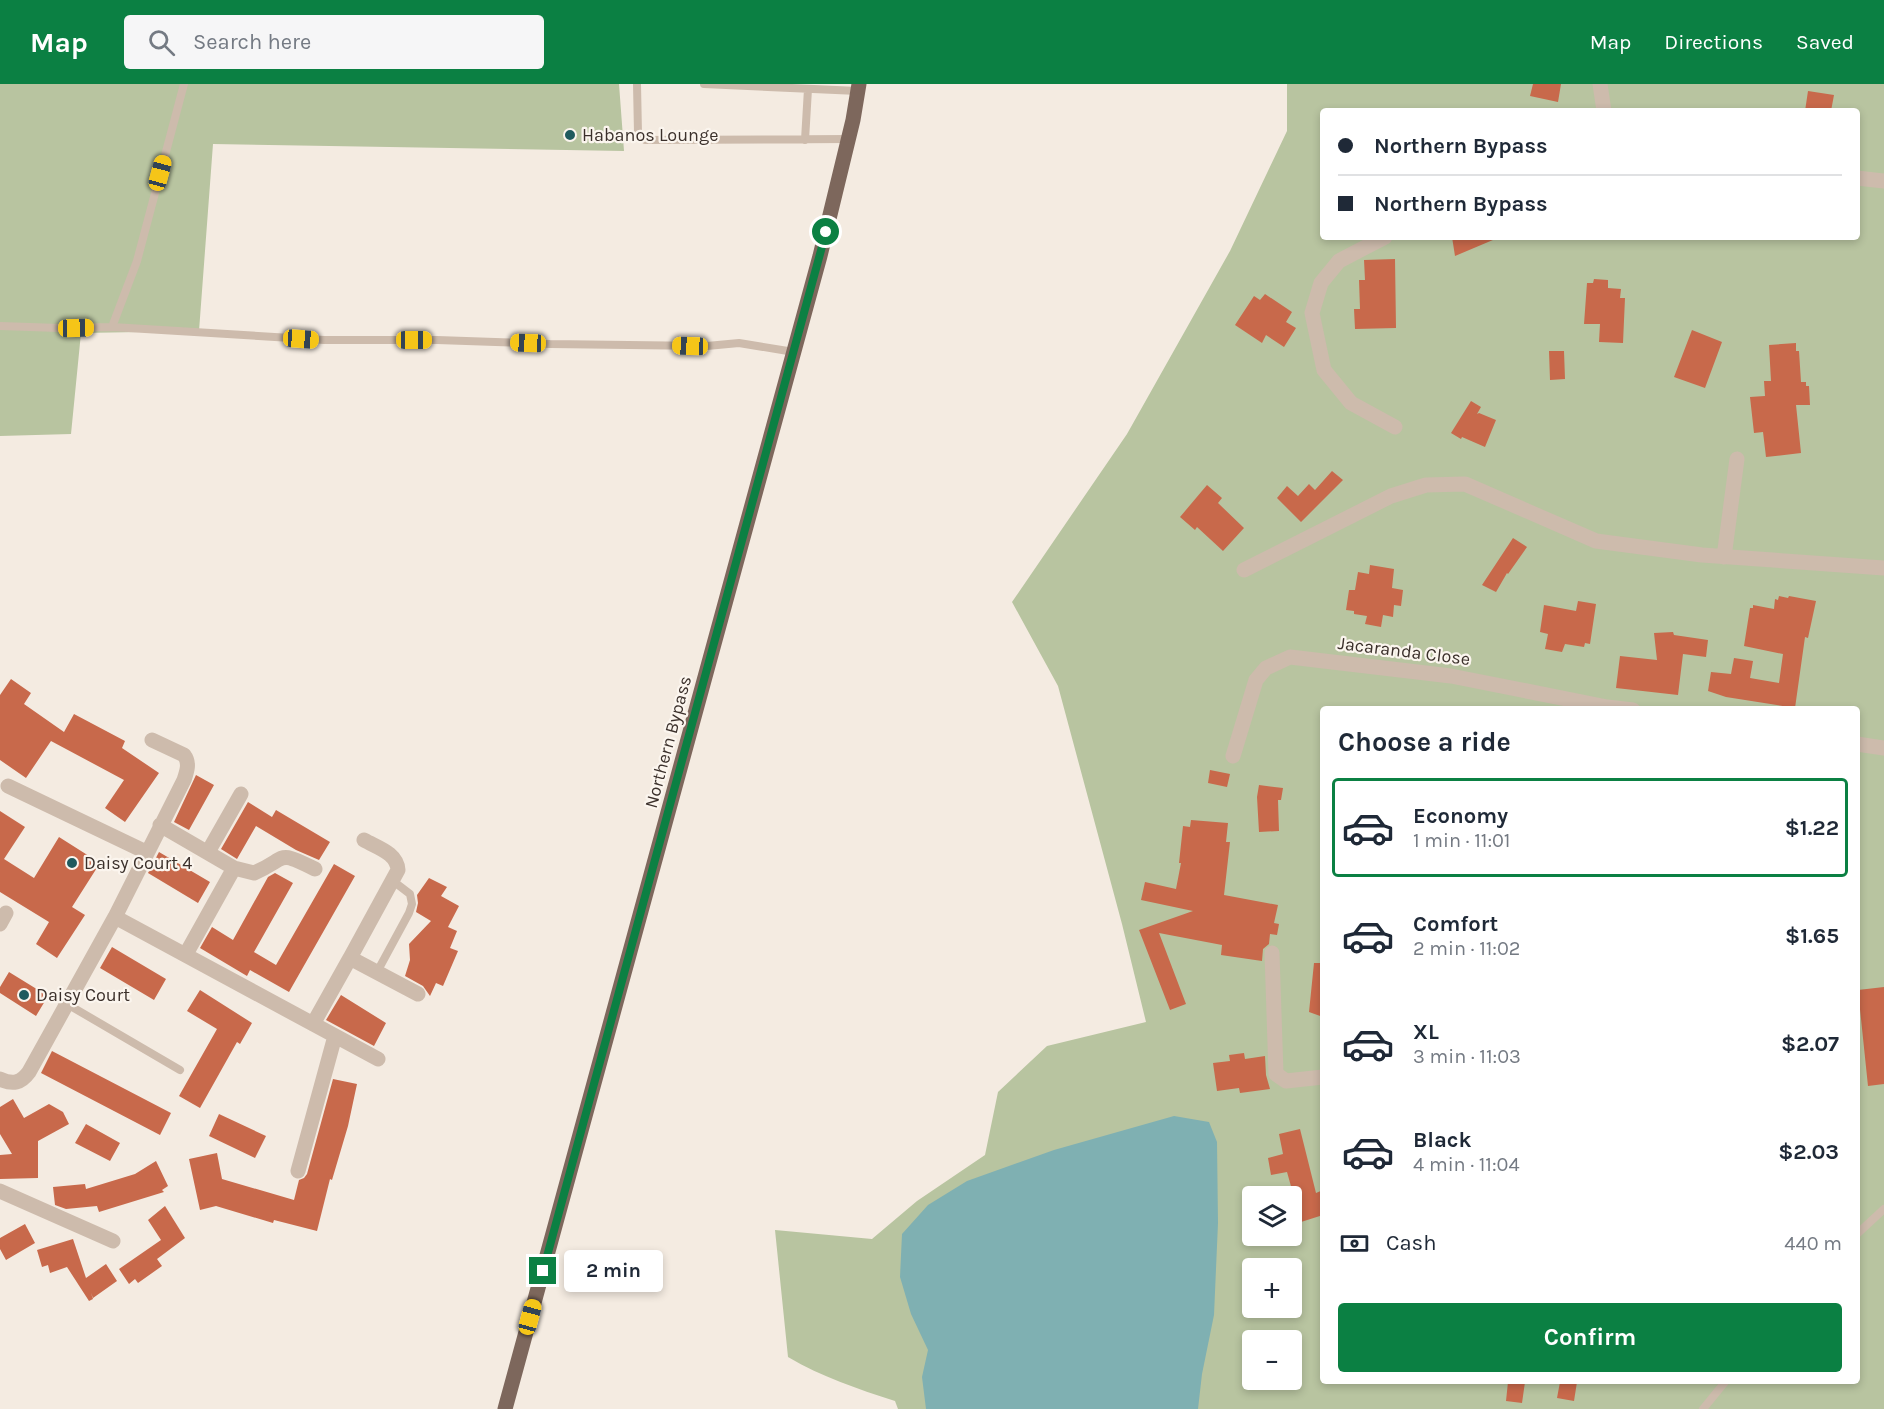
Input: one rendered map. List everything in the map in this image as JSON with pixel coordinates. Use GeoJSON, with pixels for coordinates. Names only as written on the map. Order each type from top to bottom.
{"type":"FeatureCollection","features":[{"type":"Feature","properties":{"kind":"main road","name":"Northern Bypass"},"geometry":{"type":"LineString","coordinates":[[505,1409],[820,255],[858,88]]}},
{"type":"Feature","properties":{"kind":"street"},"geometry":{"type":"LineString","coordinates":[[1600,84],[1604,108]]}},
{"type":"Feature","properties":{"kind":"street"},"geometry":{"type":"LineString","coordinates":[[1860,178],[1884,181]]}},
{"type":"Feature","properties":{"kind":"street"},"geometry":{"type":"LineString","coordinates":[[1379,240],[1339,261],[1321,283],[1312,313],[1324,370],[1351,403],[1395,427]]}},
{"type":"Feature","properties":{"kind":"street"},"geometry":{"type":"LineString","coordinates":[[1724,557],[1737,459]]}},
{"type":"Feature","properties":{"kind":"street"},"geometry":{"type":"LineString","coordinates":[[1244,570],[1391,496],[1426,485],[1465,484],[1596,541],[1724,557],[1884,568]]}},
{"type":"Feature","properties":{"kind":"street","name":"Jacaranda Close"},"geometry":{"type":"LineString","coordinates":[[1233,756],[1257,680],[1266,668],[1290,657],[1451,675],[1602,706]]}},
{"type":"Feature","properties":{"kind":"street"},"geometry":{"type":"LineString","coordinates":[[0,1080],[15,1084],[25,1077],[115,917],[184,780],[188,760],[184,755],[152,740]]}},
{"type":"Feature","properties":{"kind":"street"},"geometry":{"type":"LineString","coordinates":[[1860,744],[1884,748]]}},
{"type":"Feature","properties":{"kind":"street"},"geometry":{"type":"LineString","coordinates":[[8,786],[146,852]]}},
{"type":"Feature","properties":{"kind":"street"},"geometry":{"type":"LineString","coordinates":[[208,852],[241,794]]}},
{"type":"Feature","properties":{"kind":"street"},"geometry":{"type":"LineString","coordinates":[[160,825],[234,868],[254,873],[282,857],[287,857],[315,870]]}},
{"type":"Feature","properties":{"kind":"street"},"geometry":{"type":"LineString","coordinates":[[313,1024],[398,870],[398,864],[393,856],[364,840]]}},
{"type":"Feature","properties":{"kind":"street"},"geometry":{"type":"LineString","coordinates":[[186,954],[234,868]]}},
{"type":"Feature","properties":{"kind":"street"},"geometry":{"type":"LineString","coordinates":[[115,917],[378,1059]]}},
{"type":"Feature","properties":{"kind":"street"},"geometry":{"type":"LineString","coordinates":[[1272,953],[1276,1074],[1286,1081],[1320,1077]]}},
{"type":"Feature","properties":{"kind":"street"},"geometry":{"type":"LineString","coordinates":[[350,958],[418,994]]}},
{"type":"Feature","properties":{"kind":"street"},"geometry":{"type":"LineString","coordinates":[[298,1171],[335,1036]]}},
{"type":"Feature","properties":{"kind":"street"},"geometry":{"type":"LineString","coordinates":[[0,1191],[113,1241]]}},
{"type":"Feature","properties":{"kind":"lane"},"geometry":{"type":"LineString","coordinates":[[112,327],[137,261],[184,84]]}},
{"type":"Feature","properties":{"kind":"lane"},"geometry":{"type":"LineString","coordinates":[[637,84],[638,133],[645,140],[848,139]]}},
{"type":"Feature","properties":{"kind":"lane"},"geometry":{"type":"LineString","coordinates":[[704,84],[808,89],[858,88]]}},
{"type":"Feature","properties":{"kind":"lane"},"geometry":{"type":"LineString","coordinates":[[805,140],[808,89]]}},
{"type":"Feature","properties":{"kind":"lane"},"geometry":{"type":"LineString","coordinates":[[0,326],[112,327],[324,340],[707,346],[739,343],[794,352]]}},
{"type":"Feature","properties":{"kind":"lane"},"geometry":{"type":"LineString","coordinates":[[377,972],[410,914],[412,904],[410,894],[393,881]]}},
{"type":"Feature","properties":{"kind":"lane"},"geometry":{"type":"LineString","coordinates":[[67,1004],[180,1070]]}},
{"type":"Feature","properties":{"kind":"lane"},"geometry":{"type":"LineString","coordinates":[[1860,1231],[1884,1209]]}},
{"type":"Feature","properties":{"kind":"lane"},"geometry":{"type":"LineString","coordinates":[[1703,1409],[1723,1384]]}},
{"type":"Feature","properties":{"kind":"green space"},"geometry":{"type":"Polygon","coordinates":[[[0,84],[619,84],[624,151],[213,144],[199,331],[81,333],[71,434],[0,436],[0,84]]]}},
{"type":"Feature","properties":{"kind":"green space"},"geometry":{"type":"Polygon","coordinates":[[[1287,84],[1884,84],[1884,1409],[898,1409],[895,1401],[827,1377],[788,1357],[775,1230],[872,1239],[917,1201],[985,1155],[998,1092],[1047,1046],[1146,1022],[1058,686],[1012,602],[1127,434],[1230,251],[1287,131],[1287,84]]]}},
{"type":"Feature","properties":{"kind":"water"},"geometry":{"type":"Polygon","coordinates":[[[1174,1116],[1209,1122],[1217,1142],[1218,1223],[1214,1315],[1202,1374],[1198,1409],[926,1409],[922,1377],[928,1350],[911,1314],[900,1277],[902,1234],[928,1205],[967,1181],[1054,1150],[1174,1116]]]}},
{"type":"Feature","properties":{"kind":"building"},"geometry":{"type":"Polygon","coordinates":[[[1533,84],[1561,84],[1558,102],[1530,96],[1533,84]]]}},
{"type":"Feature","properties":{"kind":"building"},"geometry":{"type":"Polygon","coordinates":[[[1808,91],[1834,95],[1832,108],[1805,108],[1808,91]]]}},
{"type":"Feature","properties":{"kind":"building"},"geometry":{"type":"Polygon","coordinates":[[[1452,240],[1493,240],[1455,256],[1452,240]]]}},
{"type":"Feature","properties":{"kind":"building"},"geometry":{"type":"Polygon","coordinates":[[[1395,259],[1396,328],[1355,329],[1354,309],[1360,309],[1359,280],[1365,280],[1364,260],[1395,259]]]}},
{"type":"Feature","properties":{"kind":"building"},"geometry":{"type":"Polygon","coordinates":[[[1594,279],[1608,280],[1608,288],[1621,289],[1620,298],[1625,298],[1623,343],[1599,342],[1600,324],[1584,324],[1587,283],[1593,283],[1594,279]]]}},
{"type":"Feature","properties":{"kind":"building"},"geometry":{"type":"Polygon","coordinates":[[[1265,294],[1292,312],[1286,322],[1296,328],[1284,347],[1266,335],[1262,343],[1235,325],[1254,296],[1260,300],[1265,294]]]}},
{"type":"Feature","properties":{"kind":"building"},"geometry":{"type":"Polygon","coordinates":[[[1692,330],[1722,342],[1705,388],[1674,377],[1692,330]]]}},
{"type":"Feature","properties":{"kind":"building"},"geometry":{"type":"Polygon","coordinates":[[[1796,343],[1796,351],[1799,351],[1801,382],[1806,382],[1806,386],[1809,386],[1810,405],[1796,405],[1801,453],[1766,457],[1763,432],[1754,433],[1750,397],[1765,396],[1764,381],[1771,381],[1769,345],[1796,343]]]}},
{"type":"Feature","properties":{"kind":"building"},"geometry":{"type":"Polygon","coordinates":[[[1549,351],[1564,351],[1565,379],[1550,380],[1549,351]]]}},
{"type":"Feature","properties":{"kind":"building"},"geometry":{"type":"Polygon","coordinates":[[[1471,401],[1481,407],[1477,414],[1496,420],[1485,447],[1451,433],[1471,401]]]}},
{"type":"Feature","properties":{"kind":"building"},"geometry":{"type":"Polygon","coordinates":[[[1332,471],[1343,480],[1301,522],[1277,498],[1287,486],[1298,496],[1309,484],[1315,490],[1332,471]]]}},
{"type":"Feature","properties":{"kind":"building"},"geometry":{"type":"Polygon","coordinates":[[[1207,485],[1222,498],[1218,503],[1244,528],[1223,551],[1197,527],[1195,530],[1180,517],[1207,485]]]}},
{"type":"Feature","properties":{"kind":"building"},"geometry":{"type":"Polygon","coordinates":[[[1513,538],[1527,547],[1496,592],[1482,585],[1513,538]]]}},
{"type":"Feature","properties":{"kind":"building"},"geometry":{"type":"Polygon","coordinates":[[[1370,565],[1394,569],[1392,588],[1403,590],[1401,606],[1394,605],[1393,617],[1383,615],[1381,627],[1365,624],[1367,616],[1346,610],[1349,590],[1355,590],[1358,572],[1369,574],[1370,565]]]}},
{"type":"Feature","properties":{"kind":"building"},"geometry":{"type":"Polygon","coordinates":[[[1779,596],[1788,598],[1789,596],[1816,601],[1808,638],[1805,637],[1795,706],[1726,697],[1708,691],[1711,672],[1731,674],[1734,658],[1753,661],[1750,678],[1779,683],[1783,654],[1744,646],[1750,608],[1753,608],[1753,605],[1774,609],[1775,599],[1778,600],[1779,596]]]}},
{"type":"Feature","properties":{"kind":"building"},"geometry":{"type":"Polygon","coordinates":[[[1578,601],[1596,604],[1590,644],[1585,643],[1584,647],[1565,644],[1562,652],[1545,649],[1548,634],[1540,632],[1544,605],[1576,611],[1578,601]]]}},
{"type":"Feature","properties":{"kind":"building"},"geometry":{"type":"Polygon","coordinates":[[[1673,632],[1674,635],[1708,640],[1706,657],[1683,654],[1678,695],[1616,688],[1620,656],[1657,660],[1654,633],[1673,632]]]}},
{"type":"Feature","properties":{"kind":"building"},"geometry":{"type":"Polygon","coordinates":[[[11,679],[31,693],[24,704],[64,732],[74,714],[125,741],[122,748],[159,773],[125,822],[105,808],[124,780],[51,741],[26,778],[0,760],[0,695],[11,679]]]}},
{"type":"Feature","properties":{"kind":"building"},"geometry":{"type":"Polygon","coordinates":[[[1210,770],[1230,774],[1227,787],[1208,783],[1210,770]]]}},
{"type":"Feature","properties":{"kind":"building"},"geometry":{"type":"Polygon","coordinates":[[[196,775],[214,785],[189,830],[174,822],[196,775]]]}},
{"type":"Feature","properties":{"kind":"building"},"geometry":{"type":"Polygon","coordinates":[[[1259,785],[1283,788],[1281,800],[1278,800],[1279,831],[1259,832],[1257,797],[1259,785]]]}},
{"type":"Feature","properties":{"kind":"building"},"geometry":{"type":"Polygon","coordinates":[[[248,802],[272,817],[276,810],[330,842],[319,860],[296,850],[256,826],[237,859],[221,849],[248,802]]]}},
{"type":"Feature","properties":{"kind":"building"},"geometry":{"type":"Polygon","coordinates":[[[0,811],[25,827],[4,859],[34,878],[59,837],[100,863],[72,907],[85,915],[57,958],[36,944],[49,922],[0,892],[0,811]]]}},
{"type":"Feature","properties":{"kind":"building"},"geometry":{"type":"Polygon","coordinates":[[[1191,820],[1228,823],[1226,842],[1230,842],[1224,895],[1278,905],[1274,923],[1279,924],[1277,935],[1270,934],[1269,944],[1263,949],[1262,961],[1221,955],[1222,945],[1159,933],[1186,1004],[1170,1010],[1139,930],[1193,911],[1141,900],[1145,882],[1176,889],[1181,863],[1179,863],[1183,826],[1190,827],[1191,820]]]}},
{"type":"Feature","properties":{"kind":"building"},"geometry":{"type":"Polygon","coordinates":[[[159,852],[210,882],[198,903],[148,873],[159,852]]]}},
{"type":"Feature","properties":{"kind":"building"},"geometry":{"type":"Polygon","coordinates":[[[334,864],[355,876],[289,992],[250,970],[247,976],[200,948],[212,927],[233,940],[268,877],[275,873],[293,883],[254,952],[276,965],[334,864]]]}},
{"type":"Feature","properties":{"kind":"building"},"geometry":{"type":"Polygon","coordinates":[[[429,878],[447,887],[441,896],[459,906],[448,927],[457,931],[450,948],[458,951],[443,986],[436,983],[430,996],[423,986],[405,976],[410,960],[409,944],[431,921],[416,912],[417,895],[429,878]]]}},
{"type":"Feature","properties":{"kind":"building"},"geometry":{"type":"Polygon","coordinates":[[[112,947],[166,979],[154,1000],[100,968],[112,947]]]}},
{"type":"Feature","properties":{"kind":"building"},"geometry":{"type":"Polygon","coordinates":[[[1314,963],[1320,963],[1320,1016],[1309,1012],[1314,963]]]}},
{"type":"Feature","properties":{"kind":"building","name":"Daisy Court"},"geometry":{"type":"Polygon","coordinates":[[[9,972],[48,996],[36,1016],[0,993],[0,987],[9,972]]]}},
{"type":"Feature","properties":{"kind":"building"},"geometry":{"type":"Polygon","coordinates":[[[1884,987],[1884,1084],[1868,1086],[1860,990],[1884,987]]]}},
{"type":"Feature","properties":{"kind":"building"},"geometry":{"type":"Polygon","coordinates":[[[200,990],[252,1023],[240,1044],[237,1042],[200,1108],[179,1096],[217,1029],[187,1011],[200,990]]]}},
{"type":"Feature","properties":{"kind":"building"},"geometry":{"type":"Polygon","coordinates":[[[341,995],[386,1023],[374,1046],[326,1020],[341,995]]]}},
{"type":"Feature","properties":{"kind":"building"},"geometry":{"type":"Polygon","coordinates":[[[52,1051],[171,1113],[160,1135],[41,1073],[52,1051]]]}},
{"type":"Feature","properties":{"kind":"building"},"geometry":{"type":"Polygon","coordinates":[[[1244,1053],[1245,1059],[1265,1056],[1266,1075],[1270,1089],[1240,1093],[1239,1088],[1217,1091],[1213,1063],[1230,1061],[1229,1055],[1244,1053]]]}},
{"type":"Feature","properties":{"kind":"building"},"geometry":{"type":"Polygon","coordinates":[[[333,1079],[357,1084],[348,1126],[332,1180],[330,1179],[317,1231],[274,1220],[273,1223],[216,1206],[200,1210],[189,1159],[217,1153],[222,1179],[294,1200],[299,1180],[307,1174],[333,1079]]]}},
{"type":"Feature","properties":{"kind":"building"},"geometry":{"type":"Polygon","coordinates":[[[13,1099],[24,1118],[49,1104],[63,1112],[69,1124],[38,1141],[38,1178],[0,1179],[0,1155],[12,1154],[0,1134],[0,1107],[13,1099]]]}},
{"type":"Feature","properties":{"kind":"building"},"geometry":{"type":"Polygon","coordinates":[[[219,1114],[266,1136],[255,1158],[209,1136],[219,1114]]]}},
{"type":"Feature","properties":{"kind":"building"},"geometry":{"type":"Polygon","coordinates":[[[86,1124],[120,1143],[110,1161],[75,1143],[86,1124]]]}},
{"type":"Feature","properties":{"kind":"building"},"geometry":{"type":"Polygon","coordinates":[[[1300,1129],[1316,1193],[1320,1191],[1320,1216],[1302,1222],[1302,1186],[1291,1186],[1287,1172],[1271,1175],[1268,1158],[1283,1154],[1279,1134],[1300,1129]]]}},
{"type":"Feature","properties":{"kind":"building"},"geometry":{"type":"Polygon","coordinates":[[[156,1161],[168,1186],[162,1190],[164,1192],[99,1212],[97,1206],[66,1209],[55,1205],[53,1187],[85,1184],[86,1189],[135,1174],[156,1161]]]}},
{"type":"Feature","properties":{"kind":"building"},"geometry":{"type":"Polygon","coordinates":[[[165,1206],[185,1238],[157,1259],[162,1266],[138,1283],[135,1279],[129,1284],[119,1269],[161,1240],[148,1220],[165,1206]]]}},
{"type":"Feature","properties":{"kind":"building"},"geometry":{"type":"Polygon","coordinates":[[[25,1224],[35,1243],[6,1260],[0,1249],[0,1238],[25,1224]]]}},
{"type":"Feature","properties":{"kind":"building"},"geometry":{"type":"Polygon","coordinates":[[[73,1239],[86,1278],[106,1264],[117,1281],[93,1298],[91,1293],[93,1299],[89,1301],[67,1267],[50,1273],[48,1265],[42,1267],[37,1250],[73,1239]]]}},
{"type":"Feature","properties":{"kind":"building"},"geometry":{"type":"Polygon","coordinates":[[[1508,1384],[1525,1384],[1522,1403],[1506,1401],[1508,1384]]]}},
{"type":"Feature","properties":{"kind":"building"},"geometry":{"type":"Polygon","coordinates":[[[1560,1384],[1577,1384],[1574,1401],[1557,1398],[1560,1384]]]}},
{"type":"Feature","properties":{"kind":"place","name":"Habanos Lounge"},"geometry":{"type":"Point","coordinates":[570,135]}},
{"type":"Feature","properties":{"kind":"place","name":"Daisy Court 4"},"geometry":{"type":"Point","coordinates":[72,863]}},
{"type":"Feature","properties":{"kind":"place","name":"Daisy Court"},"geometry":{"type":"Point","coordinates":[24,995]}},
{"type":"Feature","properties":{"kind":"route"},"geometry":{"type":"LineString","coordinates":[[543,1271],[826,232]]}}]}
